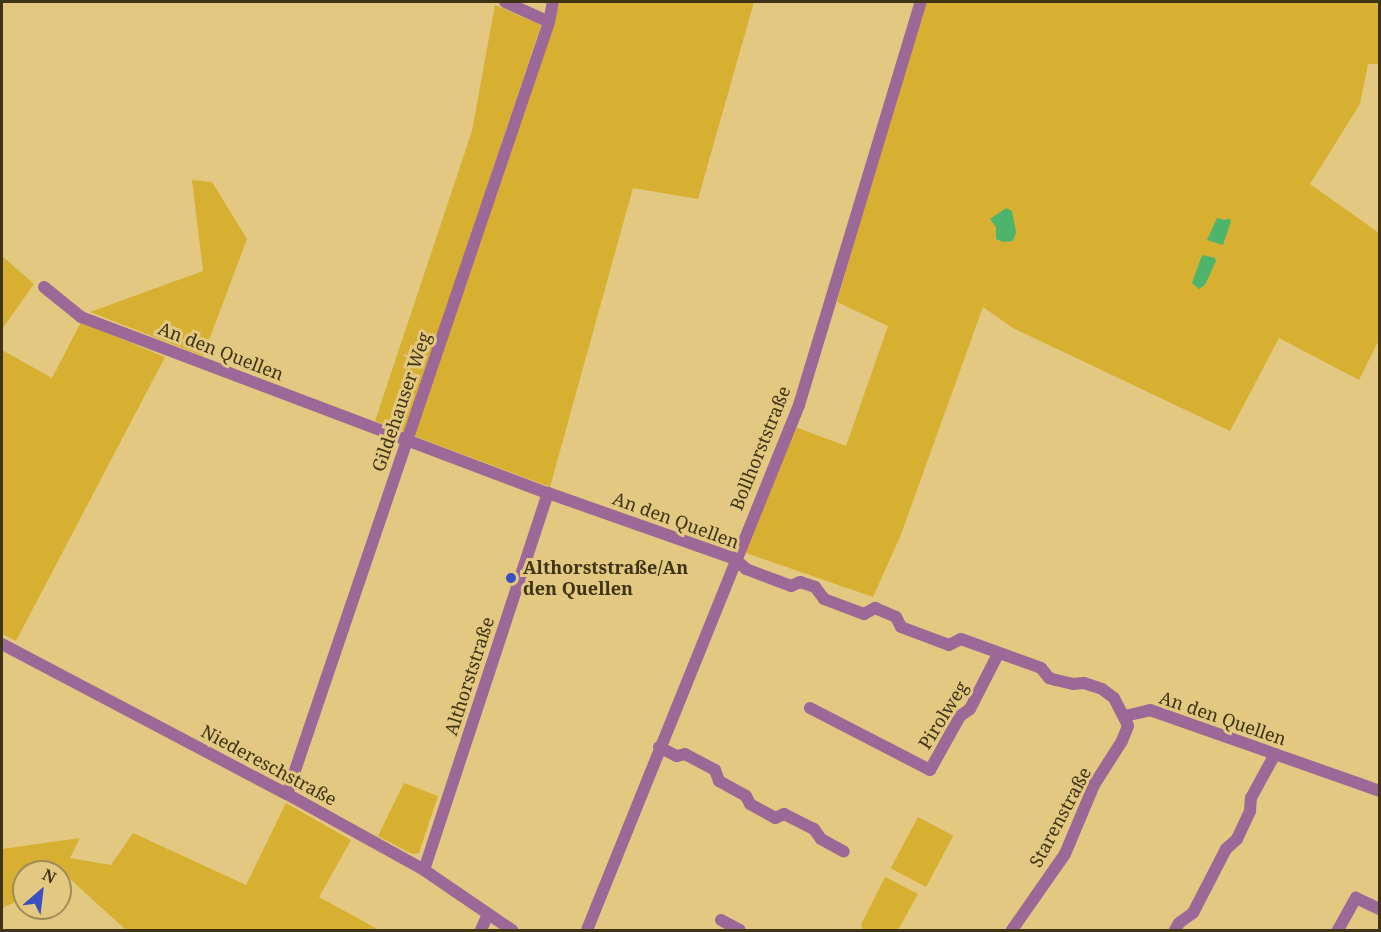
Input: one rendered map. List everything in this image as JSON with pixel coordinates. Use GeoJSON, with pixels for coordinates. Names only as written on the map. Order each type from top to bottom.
{"type":"FeatureCollection","features":[{"type":"Feature","properties":{"kind":"street"},"geometry":{"type":"LineString","coordinates":[[505,2],[549,22]]}},
{"type":"Feature","properties":{"kind":"street","name":"Gildehauser Weg"},"geometry":{"type":"LineString","coordinates":[[287,794],[549,22],[553,2]]}},
{"type":"Feature","properties":{"kind":"street","name":"Bollhorststraße"},"geometry":{"type":"LineString","coordinates":[[587,930],[798,405],[921,2]]}},
{"type":"Feature","properties":{"kind":"street","name":"An den Quellen"},"geometry":{"type":"LineString","coordinates":[[44,287],[81,317],[548,493],[735,559],[746,569],[791,586],[800,582],[814,586],[824,599],[834,603],[864,614],[874,608],[896,617],[901,627],[949,645],[961,639],[1041,669],[1049,678],[1073,684],[1084,683],[1102,689],[1114,698],[1125,716],[1150,710],[1380,791]]}},
{"type":"Feature","properties":{"kind":"street","name":"Althorststraße"},"geometry":{"type":"LineString","coordinates":[[424,870],[548,493]]}},
{"type":"Feature","properties":{"kind":"street","name":"Niedereschstraße"},"geometry":{"type":"LineString","coordinates":[[2,644],[287,794],[424,870],[512,930]]}},
{"type":"Feature","properties":{"kind":"street","name":"Pirolweg"},"geometry":{"type":"LineString","coordinates":[[810,708],[930,770],[960,716],[970,710],[998,654]]}},
{"type":"Feature","properties":{"kind":"street","name":"Starenstraße"},"geometry":{"type":"LineString","coordinates":[[1012,930],[1065,854],[1094,785],[1122,741],[1128,726],[1125,716]]}},
{"type":"Feature","properties":{"kind":"street"},"geometry":{"type":"LineString","coordinates":[[659,747],[677,756],[685,754],[715,770],[719,782],[746,796],[750,804],[775,818],[784,814],[814,829],[821,839],[844,852]]}},
{"type":"Feature","properties":{"kind":"street"},"geometry":{"type":"LineString","coordinates":[[1175,930],[1179,923],[1192,913],[1226,849],[1237,839],[1250,811],[1251,798],[1275,754]]}},
{"type":"Feature","properties":{"kind":"street"},"geometry":{"type":"LineString","coordinates":[[1338,930],[1356,898],[1380,909]]}},
{"type":"Feature","properties":{"kind":"street"},"geometry":{"type":"LineString","coordinates":[[481,930],[488,914]]}},
{"type":"Feature","properties":{"kind":"street"},"geometry":{"type":"LineString","coordinates":[[721,920],[740,930]]}},
{"type":"Feature","properties":{"kind":"shaded area"},"geometry":{"type":"Polygon","coordinates":[[[558,2],[754,2],[698,199],[633,188],[550,487],[414,436],[558,2]]]}},
{"type":"Feature","properties":{"kind":"shaded area"},"geometry":{"type":"Polygon","coordinates":[[[923,2],[1379,2],[1379,64],[1368,64],[1360,104],[1310,184],[1379,233],[1379,340],[1359,380],[1279,338],[1230,431],[1013,328],[983,307],[900,537],[873,597],[743,552],[795,427],[846,446],[888,326],[837,302],[923,2]]]}},
{"type":"Feature","properties":{"kind":"shaded area"},"geometry":{"type":"Polygon","coordinates":[[[495,5],[541,25],[405,432],[375,421],[472,131],[495,5]]]}},
{"type":"Feature","properties":{"kind":"shaded area"},"geometry":{"type":"Polygon","coordinates":[[[192,180],[212,182],[247,239],[203,356],[90,312],[203,271],[192,180]]]}},
{"type":"Feature","properties":{"kind":"shaded area"},"geometry":{"type":"Polygon","coordinates":[[[1006,208],[1012,211],[1016,232],[1013,241],[1003,242],[996,239],[996,227],[990,219],[1006,208]]]}},
{"type":"Feature","properties":{"kind":"shaded area"},"geometry":{"type":"Polygon","coordinates":[[[1217,218],[1226,220],[1229,218],[1231,221],[1223,245],[1207,240],[1217,218]]]}},
{"type":"Feature","properties":{"kind":"shaded area"},"geometry":{"type":"Polygon","coordinates":[[[1202,255],[1215,258],[1216,261],[1205,285],[1199,289],[1192,283],[1202,255]]]}},
{"type":"Feature","properties":{"kind":"shaded area"},"geometry":{"type":"Polygon","coordinates":[[[2,256],[34,284],[2,329],[2,256]]]}},
{"type":"Feature","properties":{"kind":"shaded area"},"geometry":{"type":"Polygon","coordinates":[[[81,322],[165,357],[16,641],[2,634],[2,350],[52,378],[81,322]]]}},
{"type":"Feature","properties":{"kind":"shaded area"},"geometry":{"type":"Polygon","coordinates":[[[404,783],[438,796],[419,853],[412,854],[378,836],[404,783]]]}},
{"type":"Feature","properties":{"kind":"shaded area"},"geometry":{"type":"Polygon","coordinates":[[[286,803],[351,840],[319,897],[379,930],[126,930],[72,881],[72,860],[12,860],[12,903],[2,908],[2,849],[80,838],[70,858],[111,865],[133,833],[246,885],[286,803]]]}},
{"type":"Feature","properties":{"kind":"shaded area"},"geometry":{"type":"Polygon","coordinates":[[[918,817],[953,836],[926,887],[891,868],[918,817]]]}},
{"type":"Feature","properties":{"kind":"shaded area"},"geometry":{"type":"Polygon","coordinates":[[[885,877],[918,894],[898,930],[863,930],[861,925],[885,877]]]}},
{"type":"Feature","properties":{"kind":"place","name":"Althorststraße/An den Quellen"},"geometry":{"type":"Point","coordinates":[511,578]}}]}
